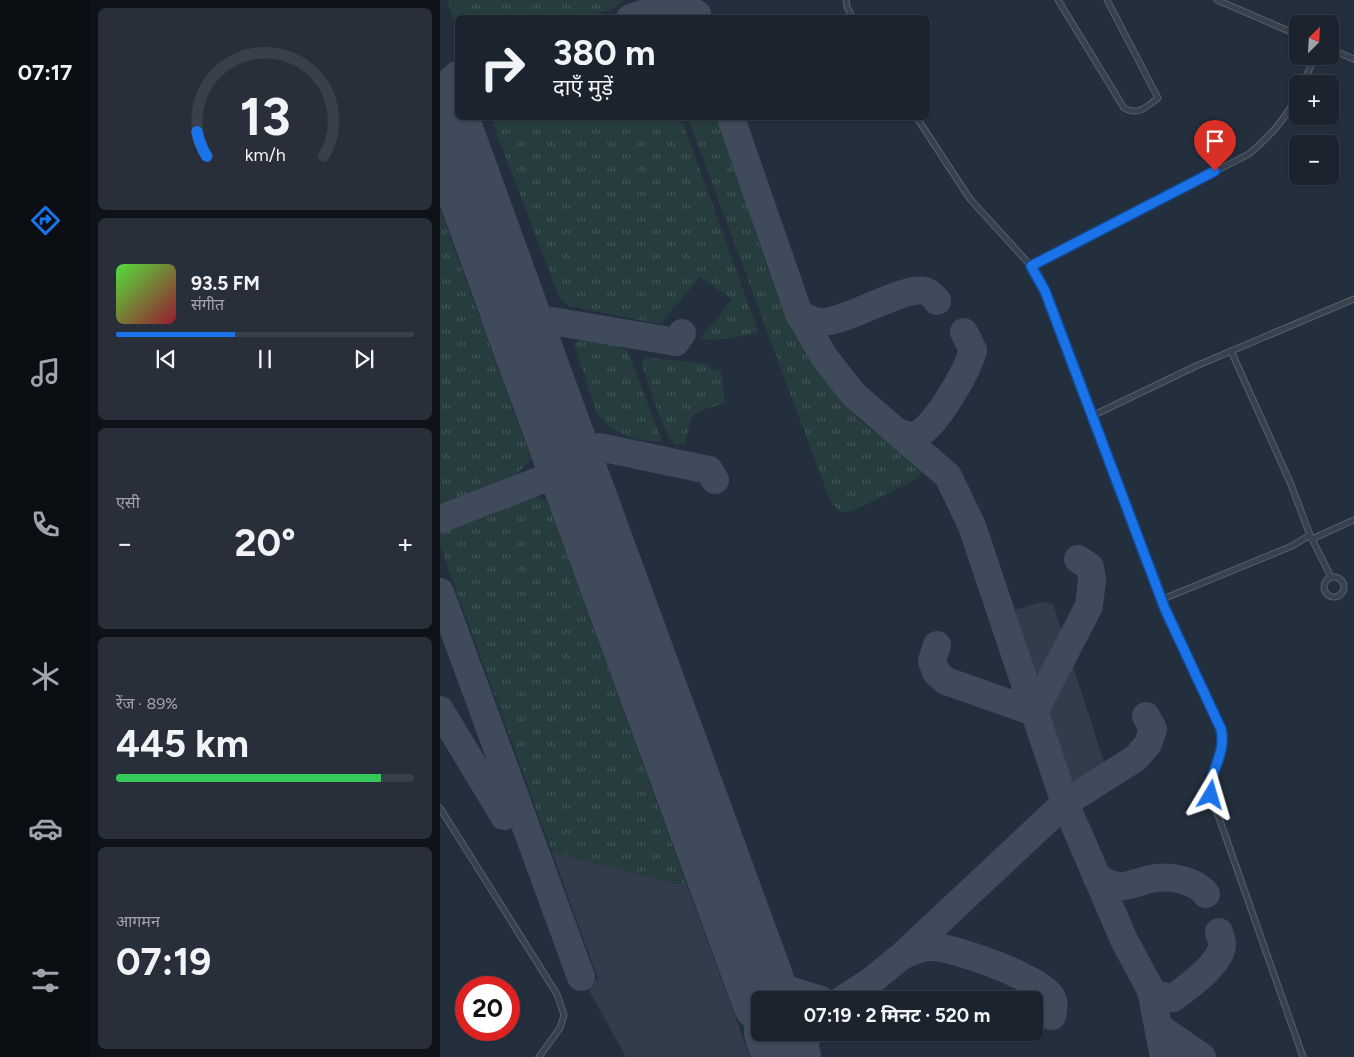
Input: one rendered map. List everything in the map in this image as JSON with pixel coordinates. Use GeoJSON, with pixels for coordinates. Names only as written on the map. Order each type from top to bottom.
{"type":"FeatureCollection","features":[{"type":"Feature","properties":{"kind":"lane"},"geometry":{"type":"LineString","coordinates":[[846,0],[847,7],[852,15]]}},
{"type":"Feature","properties":{"kind":"lane"},"geometry":{"type":"LineString","coordinates":[[1058,0],[1124,108],[1132,112],[1139,112],[1158,98],[1107,0]]}},
{"type":"Feature","properties":{"kind":"lane"},"geometry":{"type":"LineString","coordinates":[[1217,0],[1289,31]]}},
{"type":"Feature","properties":{"kind":"lane"},"geometry":{"type":"LineString","coordinates":[[1339,52],[1354,59]]}},
{"type":"Feature","properties":{"kind":"lane"},"geometry":{"type":"LineString","coordinates":[[1031,266],[1248,154],[1271,135],[1289,112]]}},
{"type":"Feature","properties":{"kind":"lane"},"geometry":{"type":"LineString","coordinates":[[918,120],[970,200],[1031,266],[1045,291],[1162,599],[1221,729],[1224,743],[1210,782],[1211,795],[1303,1057]]}},
{"type":"Feature","properties":{"kind":"lane"},"geometry":{"type":"LineString","coordinates":[[1092,416],[1231,351],[1354,298]]}},
{"type":"Feature","properties":{"kind":"lane"},"geometry":{"type":"LineString","coordinates":[[1231,351],[1290,482],[1311,537],[1331,577]]}},
{"type":"Feature","properties":{"kind":"lane"},"geometry":{"type":"LineString","coordinates":[[1162,599],[1354,520]]}},
{"type":"Feature","properties":{"kind":"lane"},"geometry":{"type":"LineString","coordinates":[[1331,577],[1338,578],[1344,583],[1344,590],[1338,596],[1329,596],[1324,589],[1325,582],[1331,577]]}},
{"type":"Feature","properties":{"kind":"lane"},"geometry":{"type":"LineString","coordinates":[[440,808],[557,994],[564,1015],[560,1028],[539,1057]]}},
{"type":"Feature","properties":{"kind":"shaded area"},"geometry":{"type":"Polygon","coordinates":[[[1041,602],[1053,604],[1105,765],[1072,789],[1015,610],[1041,602]]]}},
{"type":"Feature","properties":{"kind":"shaded area"},"geometry":{"type":"Polygon","coordinates":[[[552,852],[676,884],[686,883],[750,1057],[626,1057],[586,985],[598,979],[552,852]]]}},
{"type":"Feature","properties":{"kind":"green space"},"geometry":{"type":"Polygon","coordinates":[[[447,0],[624,0],[613,9],[593,15],[455,15],[455,25],[447,0]]]}},
{"type":"Feature","properties":{"kind":"green space"},"geometry":{"type":"Polygon","coordinates":[[[492,120],[682,120],[758,331],[726,339],[699,340],[732,299],[700,277],[662,322],[655,323],[569,306],[559,297],[492,120]]]}},
{"type":"Feature","properties":{"kind":"green space"},"geometry":{"type":"Polygon","coordinates":[[[689,120],[719,120],[766,265],[790,328],[843,403],[862,422],[915,463],[921,471],[918,478],[852,511],[841,512],[831,503],[689,120]]]}},
{"type":"Feature","properties":{"kind":"green space"},"geometry":{"type":"Polygon","coordinates":[[[440,209],[531,459],[513,478],[448,505],[440,501],[440,209]]]}},
{"type":"Feature","properties":{"kind":"green space"},"geometry":{"type":"Polygon","coordinates":[[[591,339],[613,344],[627,350],[662,441],[644,441],[626,436],[609,427],[597,414],[574,344],[581,340],[591,339]]]}},
{"type":"Feature","properties":{"kind":"green space"},"geometry":{"type":"Polygon","coordinates":[[[645,357],[706,364],[715,372],[718,369],[721,370],[725,403],[699,411],[692,417],[685,444],[678,445],[674,443],[665,428],[644,371],[642,362],[645,357]]]}},
{"type":"Feature","properties":{"kind":"green space"},"geometry":{"type":"Polygon","coordinates":[[[534,496],[547,501],[686,883],[676,884],[552,852],[440,546],[440,530],[534,496]]]}},
{"type":"Feature","properties":{"kind":"taxiway"},"geometry":{"type":"LineString","coordinates":[[639,15],[663,7],[671,0]]}},
{"type":"Feature","properties":{"kind":"taxiway"},"geometry":{"type":"LineString","coordinates":[[663,7],[689,10],[697,14]]}},
{"type":"Feature","properties":{"kind":"taxiway"},"geometry":{"type":"LineString","coordinates":[[440,100],[443,88],[455,77]]}},
{"type":"Feature","properties":{"kind":"taxiway"},"geometry":{"type":"LineString","coordinates":[[732,120],[799,314],[825,358],[853,394],[948,476],[972,526],[1065,803],[1125,942],[1151,990],[1164,1057]]}},
{"type":"Feature","properties":{"kind":"taxiway"},"geometry":{"type":"LineString","coordinates":[[799,314],[815,321],[832,321],[890,298],[916,291],[925,291],[937,301]]}},
{"type":"Feature","properties":{"kind":"taxiway"},"geometry":{"type":"LineString","coordinates":[[552,321],[676,342],[682,333]]}},
{"type":"Feature","properties":{"kind":"taxiway"},"geometry":{"type":"LineString","coordinates":[[900,433],[914,435],[925,429],[950,397],[965,370],[973,350],[964,332]]}},
{"type":"Feature","properties":{"kind":"taxiway"},"geometry":{"type":"LineString","coordinates":[[599,447],[709,470],[715,480]]}},
{"type":"Feature","properties":{"kind":"taxiway"},"geometry":{"type":"LineString","coordinates":[[440,519],[572,468]]}},
{"type":"Feature","properties":{"kind":"taxiway"},"geometry":{"type":"LineString","coordinates":[[937,645],[932,661],[936,672],[946,681],[1034,712],[1089,606],[1092,580],[1090,567],[1078,559]]}},
{"type":"Feature","properties":{"kind":"taxiway"},"geometry":{"type":"LineString","coordinates":[[440,592],[581,977]]}},
{"type":"Feature","properties":{"kind":"taxiway"},"geometry":{"type":"LineString","coordinates":[[440,710],[504,816]]}},
{"type":"Feature","properties":{"kind":"taxiway"},"geometry":{"type":"LineString","coordinates":[[856,991],[903,955],[1065,803],[1136,758],[1148,744],[1153,729],[1146,716]]}},
{"type":"Feature","properties":{"kind":"taxiway"},"geometry":{"type":"LineString","coordinates":[[1097,878],[1116,886],[1157,878],[1184,880],[1202,889],[1206,894]]}},
{"type":"Feature","properties":{"kind":"taxiway"},"geometry":{"type":"LineString","coordinates":[[1151,990],[1157,995],[1173,998],[1195,981],[1211,966],[1221,951],[1222,942],[1219,932]]}},
{"type":"Feature","properties":{"kind":"taxiway"},"geometry":{"type":"LineString","coordinates":[[904,955],[914,950],[933,947],[978,958],[997,965],[1016,973],[1045,990],[1053,1000],[1052,1016]]}},
{"type":"Feature","properties":{"kind":"taxiway"},"geometry":{"type":"LineString","coordinates":[[757,973],[792,991]]}},
{"type":"Feature","properties":{"kind":"taxiway"},"geometry":{"type":"LineString","coordinates":[[1160,1028],[1202,1057]]}},
{"type":"Feature","properties":{"kind":"taxiway"},"geometry":{"type":"LineString","coordinates":[[799,1057],[805,1041]]}},
{"type":"Feature","properties":{"kind":"runway"},"geometry":{"type":"LineString","coordinates":[[440,106],[530,354]]}},
{"type":"Feature","properties":{"kind":"runway"},"geometry":{"type":"LineString","coordinates":[[514,311],[757,973],[766,1000],[514,311]]}},
{"type":"Feature","properties":{"kind":"runway"},"geometry":{"type":"LineString","coordinates":[[781,1041],[787,1057]]}},
{"type":"Feature","properties":{"kind":"route"},"geometry":{"type":"LineString","coordinates":[[1211,795],[1210,782],[1224,743],[1221,729],[1165,609],[1045,291],[1031,266],[1215,171]]}}]}
